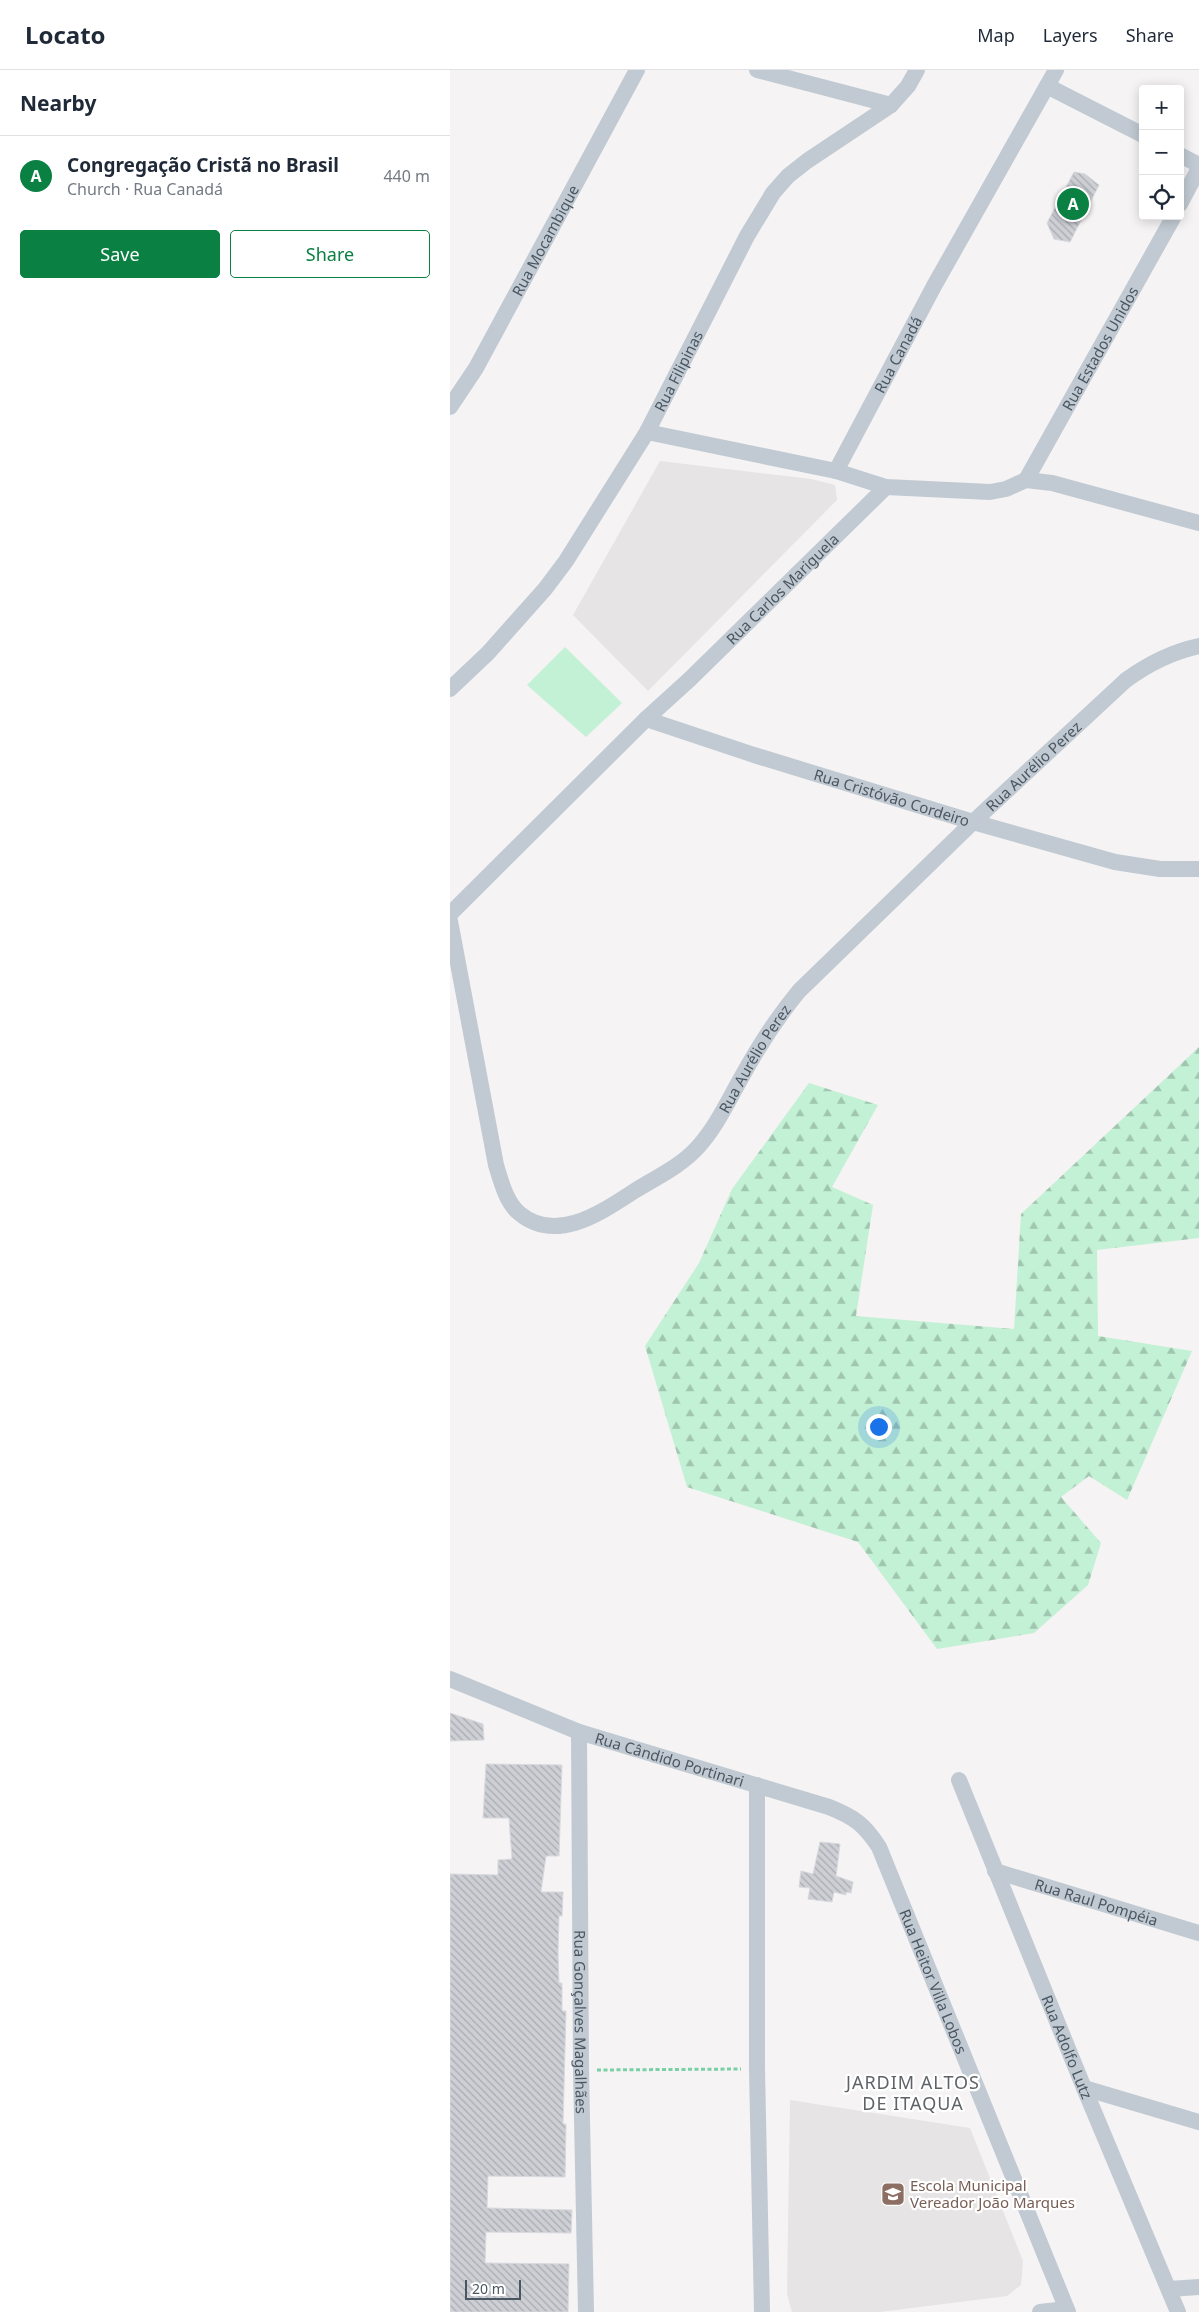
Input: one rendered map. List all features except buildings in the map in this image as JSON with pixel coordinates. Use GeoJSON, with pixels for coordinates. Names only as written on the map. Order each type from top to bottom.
{"type":"FeatureCollection","features":[{"type":"Feature","properties":{"kind":"street","name":"Rua Mocambique"},"geometry":{"type":"LineString","coordinates":[[450,407],[476,368],[636,70]]}},
{"type":"Feature","properties":{"kind":"street"},"geometry":{"type":"LineString","coordinates":[[757,70],[890,105]]}},
{"type":"Feature","properties":{"kind":"street","name":"Rua Filipinas"},"geometry":{"type":"LineString","coordinates":[[450,690],[488,653],[545,590],[566,561],[647,432],[747,236],[774,192],[788,176],[801,166],[890,105],[908,86],[917,70]]}},
{"type":"Feature","properties":{"kind":"street","name":"Rua Canadá"},"geometry":{"type":"LineString","coordinates":[[836,471],[934,286],[1056,70]]}},
{"type":"Feature","properties":{"kind":"street"},"geometry":{"type":"LineString","coordinates":[[1047,86],[1139,134]]}},
{"type":"Feature","properties":{"kind":"street"},"geometry":{"type":"LineString","coordinates":[[1184,158],[1199,167],[1184,196]]}},
{"type":"Feature","properties":{"kind":"street","name":"Rua Estados Unidos"},"geometry":{"type":"LineString","coordinates":[[1026,480],[1172,220]]}},
{"type":"Feature","properties":{"kind":"street"},"geometry":{"type":"LineString","coordinates":[[647,432],[836,471],[886,488],[990,492],[1026,480],[1052,483],[1199,524]]}},
{"type":"Feature","properties":{"kind":"street","name":"Rua Carlos Mariguela"},"geometry":{"type":"LineString","coordinates":[[450,914],[646,719],[690,679],[886,488]]}},
{"type":"Feature","properties":{"kind":"street","name":"Rua Aurélio Perez"},"geometry":{"type":"LineString","coordinates":[[450,921],[496,1165],[504,1188],[518,1212],[535,1223],[562,1226],[576,1224],[608,1208],[685,1160],[714,1127],[776,1019],[799,991],[973,822],[1126,680],[1145,666],[1166,656],[1199,646]]}},
{"type":"Feature","properties":{"kind":"street","name":"Rua Cristóvão Cordeiro"},"geometry":{"type":"LineString","coordinates":[[646,719],[764,758],[973,822],[1115,862],[1160,869],[1199,869]]}},
{"type":"Feature","properties":{"kind":"street","name":"Rua Cândido Portinari"},"geometry":{"type":"LineString","coordinates":[[450,1679],[579,1732],[757,1785],[849,1815],[870,1833],[879,1847]]}},
{"type":"Feature","properties":{"kind":"street","name":"Rua Gonçalves Magalhães"},"geometry":{"type":"LineString","coordinates":[[579,1732],[581,2070],[586,2312]]}},
{"type":"Feature","properties":{"kind":"street","name":"Rua Adolfo Lutz"},"geometry":{"type":"LineString","coordinates":[[959,1780],[1084,2088],[1178,2312]]}},
{"type":"Feature","properties":{"kind":"street"},"geometry":{"type":"LineString","coordinates":[[757,1785],[757,2069],[762,2312]]}},
{"type":"Feature","properties":{"kind":"street","name":"Rua Heitor Villa Lobos"},"geometry":{"type":"LineString","coordinates":[[879,1847],[1067,2311]]}},
{"type":"Feature","properties":{"kind":"street","name":"Rua Raul Pompéia"},"geometry":{"type":"LineString","coordinates":[[995,1870],[1199,1933]]}},
{"type":"Feature","properties":{"kind":"street"},"geometry":{"type":"LineString","coordinates":[[1084,2088],[1199,2122]]}},
{"type":"Feature","properties":{"kind":"street"},"geometry":{"type":"LineString","coordinates":[[1169,2289],[1199,2287]]}},
{"type":"Feature","properties":{"kind":"street"},"geometry":{"type":"LineString","coordinates":[[1040,2312],[1067,2311]]}},
{"type":"Feature","properties":{"kind":"path"},"geometry":{"type":"LineString","coordinates":[[581,2070],[757,2069]]}},
{"type":"Feature","properties":{"kind":"shaded area"},"geometry":{"type":"Polygon","coordinates":[[[660,461],[811,479],[835,485],[837,500],[648,691],[573,615],[660,461]]]}},
{"type":"Feature","properties":{"kind":"shaded area","name":"Escola Municipal Vereador João Marques"},"geometry":{"type":"Polygon","coordinates":[[[790,2100],[970,2128],[1023,2261],[1021,2285],[1007,2296],[880,2312],[792,2312],[787,2294],[790,2100]]]}},
{"type":"Feature","properties":{"kind":"green space"},"geometry":{"type":"Polygon","coordinates":[[[565,647],[622,703],[586,737],[527,685],[565,647]]]}},
{"type":"Feature","properties":{"kind":"green space"},"geometry":{"type":"Polygon","coordinates":[[[1199,1047],[1199,1238],[1097,1250],[1098,1336],[1192,1351],[1127,1500],[1089,1476],[1061,1497],[1101,1543],[1088,1585],[1034,1633],[937,1649],[858,1542],[687,1487],[645,1346],[699,1263],[732,1189],[809,1083],[878,1105],[832,1187],[873,1205],[856,1316],[1014,1329],[1021,1214],[1199,1047]]]}},
{"type":"Feature","properties":{"kind":"place","name":"Congregação Cristã no Brasil"},"geometry":{"type":"Point","coordinates":[1073,204]}},
{"type":"Feature","properties":{"kind":"place","name":"Escola Municipal Vereador João Marques"},"geometry":{"type":"Point","coordinates":[893,2194]}},
{"type":"Feature","properties":{"kind":"district","name":"JARDIM ALTOS DE ITAQUA"},"geometry":{"type":"Point","coordinates":[913,2092]}}]}
